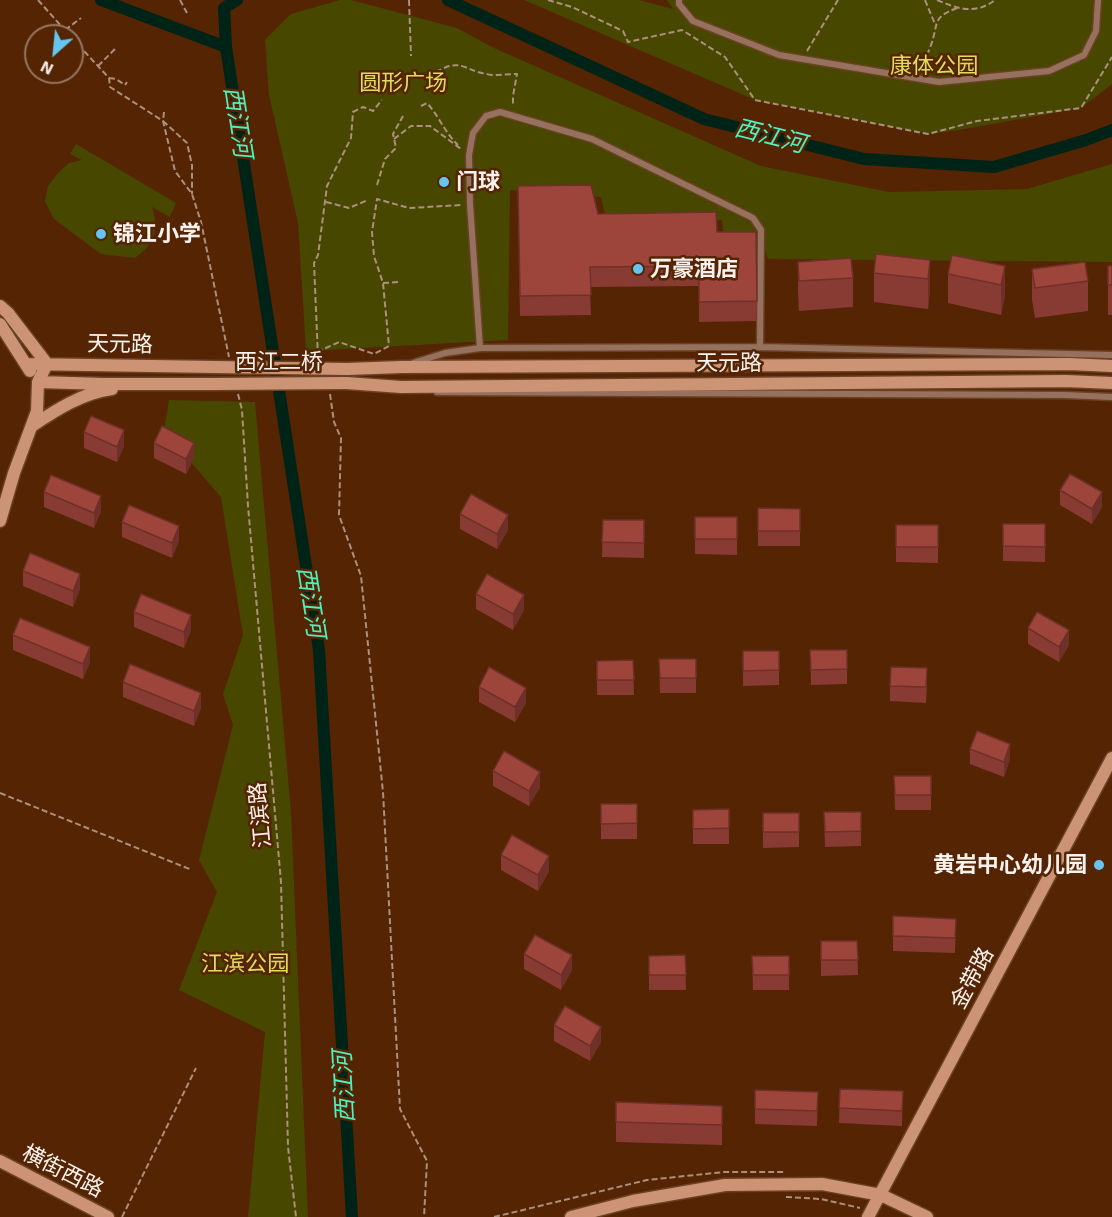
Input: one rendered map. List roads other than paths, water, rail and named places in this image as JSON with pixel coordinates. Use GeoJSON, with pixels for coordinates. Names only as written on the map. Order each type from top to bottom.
{"type":"FeatureCollection","features":[{"type":"Feature","properties":{"kind":"main road"},"geometry":{"type":"LineString","coordinates":[[0,306],[8,313],[47,364],[38,382],[37,411],[14,473],[0,521]]}},
{"type":"Feature","properties":{"kind":"main road"},"geometry":{"type":"LineString","coordinates":[[0,324],[38,382]]}},
{"type":"Feature","properties":{"kind":"main road","name":"天元路"},"geometry":{"type":"LineString","coordinates":[[26,364],[214,367]]}},
{"type":"Feature","properties":{"kind":"main road","name":"天元路"},"geometry":{"type":"LineString","coordinates":[[347,369],[1058,364],[1112,366]]}},
{"type":"Feature","properties":{"kind":"main road","name":"西江二桥"},"geometry":{"type":"LineString","coordinates":[[214,367],[347,369]]}},
{"type":"Feature","properties":{"kind":"main road","name":"天元路"},"geometry":{"type":"LineString","coordinates":[[346,383],[401,387],[1066,381],[1112,384]]}},
{"type":"Feature","properties":{"kind":"main road","name":"天元路"},"geometry":{"type":"LineString","coordinates":[[38,382],[213,384]]}},
{"type":"Feature","properties":{"kind":"main road"},"geometry":{"type":"LineString","coordinates":[[32,426],[60,407],[102,390],[150,383]]}},
{"type":"Feature","properties":{"kind":"main road","name":"西江二桥"},"geometry":{"type":"LineString","coordinates":[[213,384],[346,383]]}},
{"type":"Feature","properties":{"kind":"main road","name":"金带路"},"geometry":{"type":"LineString","coordinates":[[870,1214],[1112,758]]}},
{"type":"Feature","properties":{"kind":"main road","name":"横街西路"},"geometry":{"type":"LineString","coordinates":[[0,1161],[108,1217]]}},
{"type":"Feature","properties":{"kind":"main road"},"geometry":{"type":"LineString","coordinates":[[571,1217],[633,1201],[725,1185],[822,1184],[881,1195],[927,1217]]}},
{"type":"Feature","properties":{"kind":"lane"},"geometry":{"type":"LineString","coordinates":[[679,0],[679,4],[693,21],[779,55],[939,82],[1049,71],[1084,55],[1096,32],[1098,0]]}},
{"type":"Feature","properties":{"kind":"lane"},"geometry":{"type":"LineString","coordinates":[[480,348],[469,155],[473,133],[486,116],[500,112],[592,139],[753,218],[761,230],[760,347]]}},
{"type":"Feature","properties":{"kind":"lane"},"geometry":{"type":"LineString","coordinates":[[401,367],[445,352],[480,348],[760,347],[1112,355]]}},
{"type":"Feature","properties":{"kind":"lane"},"geometry":{"type":"LineString","coordinates":[[401,387],[444,393],[1112,397]]}},
{"type":"Feature","properties":{"kind":"waterway"},"geometry":{"type":"LineString","coordinates":[[101,0],[226,47]]}},
{"type":"Feature","properties":{"kind":"waterway","name":"西江河"},"geometry":{"type":"LineString","coordinates":[[237,0],[224,8],[226,47],[319,650],[352,1217]]}},
{"type":"Feature","properties":{"kind":"waterway","name":"西江河"},"geometry":{"type":"LineString","coordinates":[[448,0],[704,119],[864,159],[994,167],[1112,130]]}},
{"type":"Feature","properties":{"kind":"place","name":"门球"},"geometry":{"type":"Point","coordinates":[444,182]}},
{"type":"Feature","properties":{"kind":"place","name":"锦江小学"},"geometry":{"type":"Point","coordinates":[101,234]}},
{"type":"Feature","properties":{"kind":"place","name":"万豪酒店"},"geometry":{"type":"Point","coordinates":[638,269]}},
{"type":"Feature","properties":{"kind":"place","name":"黄岩中心幼儿园"},"geometry":{"type":"Point","coordinates":[1099,865]}},
{"type":"Feature","properties":{"kind":"park label","name":"康体公园"},"geometry":{"type":"Point","coordinates":[934,66]}},
{"type":"Feature","properties":{"kind":"park label","name":"圆形广场"},"geometry":{"type":"Point","coordinates":[403,83]}},
{"type":"Feature","properties":{"kind":"park label","name":"江滨公园"},"geometry":{"type":"Point","coordinates":[245,964]}}]}
